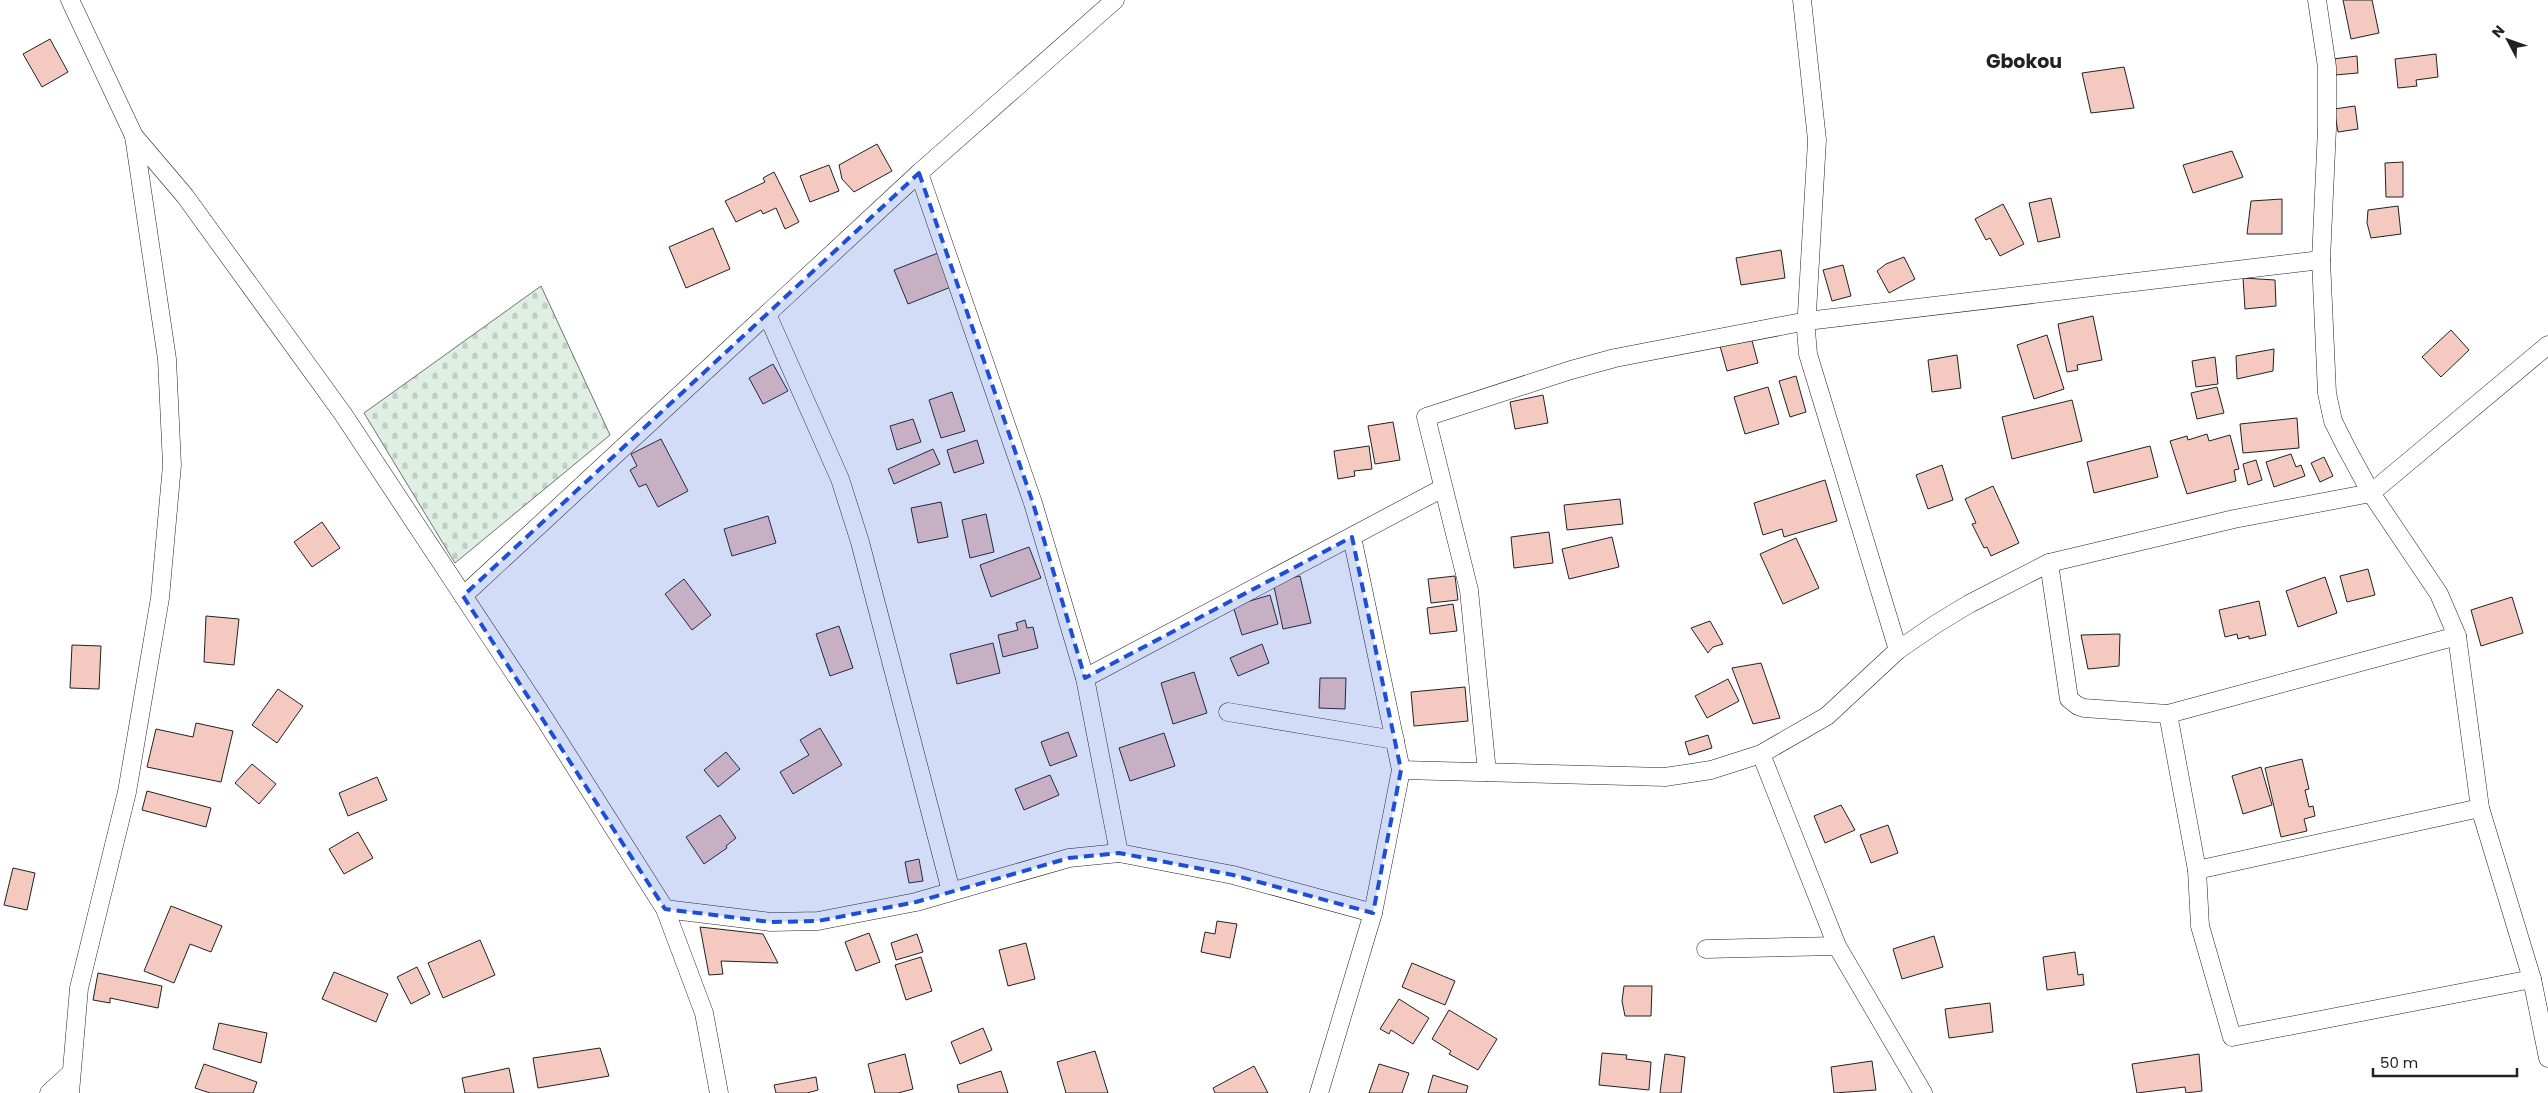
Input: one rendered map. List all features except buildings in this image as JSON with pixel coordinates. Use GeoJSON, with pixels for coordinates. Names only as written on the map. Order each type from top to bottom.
{"type":"FeatureCollection","features":[{"type":"Feature","properties":{"kind":"street"},"geometry":{"type":"LineString","coordinates":[[70,0],[134,136],[185,196],[343,414],[665,909],[704,1013],[719,1093]]}},
{"type":"Feature","properties":{"kind":"street"},"geometry":{"type":"LineString","coordinates":[[463,596],[919,173],[1115,0]]}},
{"type":"Feature","properties":{"kind":"street"},"geometry":{"type":"LineString","coordinates":[[1802,0],[1817,140],[1807,321],[1808,354],[1898,650]]}},
{"type":"Feature","properties":{"kind":"street"},"geometry":{"type":"LineString","coordinates":[[2317,0],[2327,67],[2327,128],[2321,260],[2326,393],[2333,421],[2371,493],[2439,594],[2457,636],[2480,808],[2532,979],[2548,1058]]}},
{"type":"Feature","properties":{"kind":"street"},"geometry":{"type":"LineString","coordinates":[[70,1093],[79,988],[127,792],[160,598],[172,464],[168,359],[134,136]]}},
{"type":"Feature","properties":{"kind":"street"},"geometry":{"type":"LineString","coordinates":[[919,173],[1033,503],[1086,678],[1119,853]]}},
{"type":"Feature","properties":{"kind":"street"},"geometry":{"type":"LineString","coordinates":[[1487,772],[1469,590],[1426,417],[1571,370],[1615,358],[1807,321],[2321,260]]}},
{"type":"Feature","properties":{"kind":"street"},"geometry":{"type":"LineString","coordinates":[[767,314],[840,479],[860,542],[951,891]]}},
{"type":"Feature","properties":{"kind":"street"},"geometry":{"type":"LineString","coordinates":[[1401,770],[1665,777],[1711,770],[1761,754],[1827,716],[1898,650],[1969,604],[2049,563],[2234,519],[2371,493],[2548,345]]}},
{"type":"Feature","properties":{"kind":"street"},"geometry":{"type":"LineString","coordinates":[[1086,678],[1443,488]]}},
{"type":"Feature","properties":{"kind":"street"},"geometry":{"type":"LineString","coordinates":[[1319,1093],[1373,913],[1401,770],[1352,536]]}},
{"type":"Feature","properties":{"kind":"street"},"geometry":{"type":"LineString","coordinates":[[2049,563],[2069,699],[2084,708],[2168,714],[2457,636]]}},
{"type":"Feature","properties":{"kind":"street"},"geometry":{"type":"LineString","coordinates":[[1228,712],[1395,740]]}},
{"type":"Feature","properties":{"kind":"street"},"geometry":{"type":"LineString","coordinates":[[2168,714],[2197,870],[2200,926],[2232,1037],[2532,979]]}},
{"type":"Feature","properties":{"kind":"street"},"geometry":{"type":"LineString","coordinates":[[1761,754],[1837,946],[1923,1093]]}},
{"type":"Feature","properties":{"kind":"street"},"geometry":{"type":"LineString","coordinates":[[2197,870],[2480,808]]}},
{"type":"Feature","properties":{"kind":"street"},"geometry":{"type":"LineString","coordinates":[[665,909],[771,922],[818,921],[916,902],[1069,858],[1119,853],[1233,875],[1373,913]]}},
{"type":"Feature","properties":{"kind":"street"},"geometry":{"type":"LineString","coordinates":[[1706,949],[1837,946]]}},
{"type":"Feature","properties":{"kind":"street"},"geometry":{"type":"LineString","coordinates":[[50,1093],[71,1073]]}},
{"type":"Feature","properties":{"kind":"highlighted area"},"geometry":{"type":"Polygon","coordinates":[[[919,173],[1033,503],[1085,678],[1352,537],[1401,770],[1373,913],[1233,875],[1119,853],[1069,858],[916,902],[818,921],[771,922],[665,909],[463,596],[919,173]]]}},
{"type":"Feature","properties":{"kind":"green space"},"geometry":{"type":"Polygon","coordinates":[[[541,286],[610,435],[455,563],[364,413],[541,286]]]}},
{"type":"Feature","properties":{"kind":"district","name":"Gbokou"},"geometry":{"type":"Point","coordinates":[2024,61]}}]}
